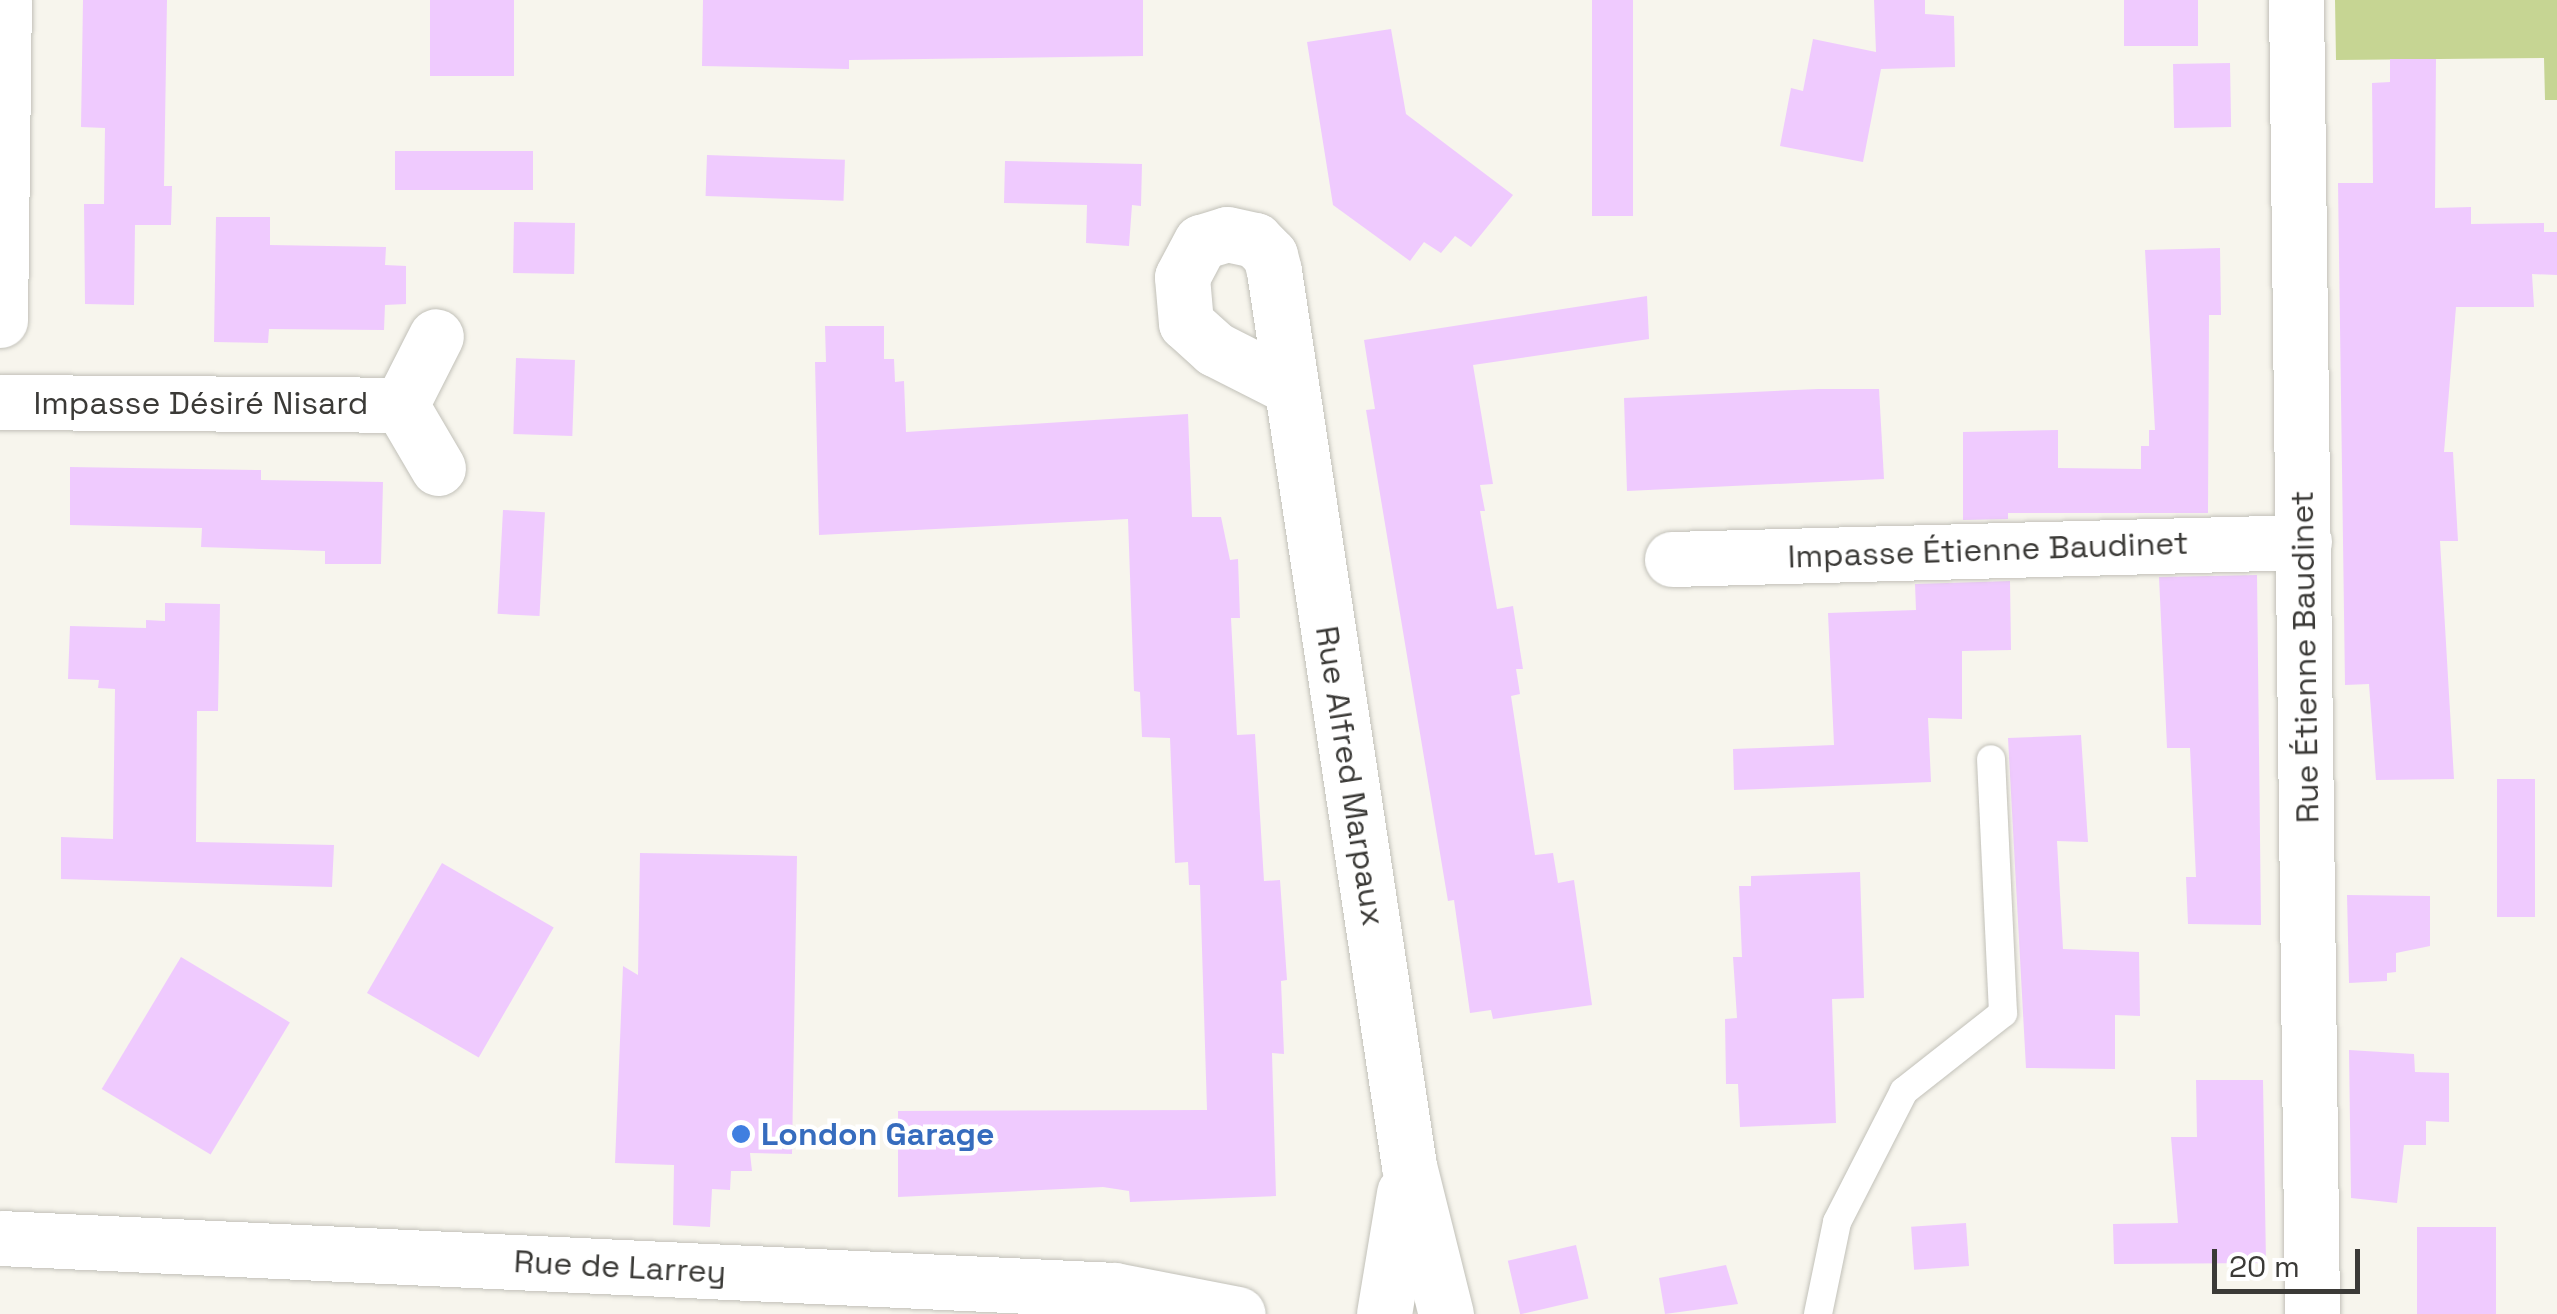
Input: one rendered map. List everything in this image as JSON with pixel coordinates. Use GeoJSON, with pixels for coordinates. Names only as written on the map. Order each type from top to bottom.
{"type":"FeatureCollection","features":[{"type":"Feature","properties":{"kind":"street"},"geometry":{"type":"LineString","coordinates":[[0,320],[4,0]]}},
{"type":"Feature","properties":{"kind":"street","name":"Rue Étienne Baudinet"},"geometry":{"type":"LineString","coordinates":[[2296,0],[2312,1314]]}},
{"type":"Feature","properties":{"kind":"street","name":"Impasse Désiré Nisard"},"geometry":{"type":"LineString","coordinates":[[401,405],[436,336]]}},
{"type":"Feature","properties":{"kind":"street","name":"Rue Alfred Marpaux"},"geometry":{"type":"LineString","coordinates":[[1290,386],[1409,1166],[1446,1314]]}},
{"type":"Feature","properties":{"kind":"street","name":"Impasse Désiré Nisard"},"geometry":{"type":"LineString","coordinates":[[0,402],[401,405]]}},
{"type":"Feature","properties":{"kind":"street","name":"Impasse Désiré Nisard"},"geometry":{"type":"LineString","coordinates":[[401,405],[438,468]]}},
{"type":"Feature","properties":{"kind":"street","name":"Impasse Étienne Baudinet"},"geometry":{"type":"LineString","coordinates":[[1672,559],[2304,542]]}},
{"type":"Feature","properties":{"kind":"street","name":"Rue Alfred Marpaux"},"geometry":{"type":"LineString","coordinates":[[1384,1314],[1409,1166]]}},
{"type":"Feature","properties":{"kind":"street","name":"Rue de Larrey"},"geometry":{"type":"LineString","coordinates":[[0,1238],[1114,1290],[1238,1314]]}},
{"type":"Feature","properties":{"kind":"lane"},"geometry":{"type":"LineString","coordinates":[[1818,1314],[1837,1222],[1904,1091],[2003,1013],[1991,760]]}},
{"type":"Feature","properties":{"kind":"green space"},"geometry":{"type":"Polygon","coordinates":[[[2335,0],[2557,0],[2557,100],[2545,100],[2544,58],[2336,60],[2335,0]]]}},
{"type":"Feature","properties":{"kind":"building"},"geometry":{"type":"Polygon","coordinates":[[[83,0],[167,0],[164,186],[172,186],[171,225],[135,225],[134,305],[85,304],[84,204],[104,204],[105,128],[81,127],[83,0]]]}},
{"type":"Feature","properties":{"kind":"building"},"geometry":{"type":"Polygon","coordinates":[[[430,0],[514,0],[514,76],[430,76],[430,0]]]}},
{"type":"Feature","properties":{"kind":"building"},"geometry":{"type":"Polygon","coordinates":[[[703,0],[1143,0],[1143,56],[849,60],[849,69],[702,66],[703,0]]]}},
{"type":"Feature","properties":{"kind":"building"},"geometry":{"type":"Polygon","coordinates":[[[1592,0],[1633,0],[1633,216],[1592,216],[1592,0]]]}},
{"type":"Feature","properties":{"kind":"building"},"geometry":{"type":"Polygon","coordinates":[[[1874,0],[1925,0],[1925,14],[1954,16],[1955,67],[1881,69],[1863,162],[1780,146],[1791,88],[1803,91],[1813,39],[1876,52],[1874,0]]]}},
{"type":"Feature","properties":{"kind":"building"},"geometry":{"type":"Polygon","coordinates":[[[2124,0],[2198,0],[2198,46],[2124,46],[2124,0]]]}},
{"type":"Feature","properties":{"kind":"building"},"geometry":{"type":"Polygon","coordinates":[[[1391,29],[1406,114],[1513,195],[1471,247],[1455,236],[1441,253],[1424,242],[1410,261],[1333,205],[1307,42],[1391,29]]]}},
{"type":"Feature","properties":{"kind":"building"},"geometry":{"type":"Polygon","coordinates":[[[2390,59],[2436,59],[2435,208],[2471,207],[2471,224],[2544,223],[2544,232],[2557,232],[2557,275],[2532,274],[2534,307],[2456,307],[2444,452],[2453,452],[2458,541],[2440,541],[2454,779],[2376,780],[2369,684],[2345,685],[2338,183],[2373,183],[2372,83],[2390,82],[2390,59]]]}},
{"type":"Feature","properties":{"kind":"building"},"geometry":{"type":"Polygon","coordinates":[[[2230,63],[2231,127],[2174,128],[2173,64],[2230,63]]]}},
{"type":"Feature","properties":{"kind":"building"},"geometry":{"type":"Polygon","coordinates":[[[395,151],[533,151],[533,190],[395,190],[395,151]]]}},
{"type":"Feature","properties":{"kind":"building"},"geometry":{"type":"Polygon","coordinates":[[[707,155],[845,160],[843,201],[706,196],[707,155]]]}},
{"type":"Feature","properties":{"kind":"building"},"geometry":{"type":"Polygon","coordinates":[[[1005,161],[1142,164],[1141,206],[1132,205],[1129,246],[1086,243],[1087,205],[1004,203],[1005,161]]]}},
{"type":"Feature","properties":{"kind":"building"},"geometry":{"type":"Polygon","coordinates":[[[216,217],[270,217],[270,245],[386,247],[385,265],[406,266],[406,304],[385,305],[384,330],[269,329],[268,343],[214,342],[216,217]]]}},
{"type":"Feature","properties":{"kind":"building"},"geometry":{"type":"Polygon","coordinates":[[[514,222],[575,223],[574,274],[513,273],[514,222]]]}},
{"type":"Feature","properties":{"kind":"building"},"geometry":{"type":"Polygon","coordinates":[[[2220,248],[2221,315],[2209,315],[2208,513],[2008,513],[2008,519],[1963,520],[1963,432],[2058,430],[2058,468],[2141,469],[2141,446],[2149,446],[2149,430],[2155,430],[2145,250],[2220,248]]]}},
{"type":"Feature","properties":{"kind":"building"},"geometry":{"type":"Polygon","coordinates":[[[1647,296],[1649,339],[1473,365],[1493,484],[1480,485],[1485,511],[1480,511],[1497,609],[1513,606],[1523,669],[1516,669],[1520,694],[1511,696],[1535,855],[1553,853],[1558,883],[1574,880],[1592,1005],[1493,1019],[1491,1010],[1470,1013],[1454,900],[1448,901],[1366,410],[1375,409],[1364,340],[1647,296]]]}},
{"type":"Feature","properties":{"kind":"building"},"geometry":{"type":"Polygon","coordinates":[[[825,326],[884,326],[884,359],[894,359],[895,382],[904,381],[906,432],[1188,414],[1192,517],[1221,517],[1230,560],[1238,559],[1240,618],[1231,618],[1237,735],[1255,734],[1264,881],[1280,880],[1287,980],[1281,981],[1284,1054],[1272,1053],[1276,1196],[1130,1202],[1129,1191],[1103,1187],[898,1197],[898,1111],[1207,1110],[1200,885],[1189,885],[1188,862],[1175,863],[1170,738],[1142,737],[1140,692],[1134,691],[1128,519],[819,535],[815,362],[826,362],[825,326]]]}},
{"type":"Feature","properties":{"kind":"building"},"geometry":{"type":"Polygon","coordinates":[[[516,358],[575,360],[572,436],[513,434],[516,358]]]}},
{"type":"Feature","properties":{"kind":"building"},"geometry":{"type":"Polygon","coordinates":[[[1879,389],[1884,479],[1627,491],[1624,398],[1879,389]]]}},
{"type":"Feature","properties":{"kind":"building"},"geometry":{"type":"Polygon","coordinates":[[[70,467],[261,470],[261,480],[383,482],[381,564],[325,564],[325,551],[201,547],[202,528],[70,525],[70,467]]]}},
{"type":"Feature","properties":{"kind":"building"},"geometry":{"type":"Polygon","coordinates":[[[503,510],[545,512],[539,616],[498,614],[503,510]]]}},
{"type":"Feature","properties":{"kind":"building"},"geometry":{"type":"Polygon","coordinates":[[[2257,575],[2261,925],[2188,924],[2186,877],[2196,877],[2190,748],[2167,748],[2159,577],[2257,575]]]}},
{"type":"Feature","properties":{"kind":"building"},"geometry":{"type":"Polygon","coordinates":[[[2010,581],[2011,650],[1962,651],[1962,719],[1928,718],[1931,782],[1734,790],[1733,749],[1834,745],[1828,613],[1916,610],[1915,584],[2010,581]]]}},
{"type":"Feature","properties":{"kind":"building"},"geometry":{"type":"Polygon","coordinates":[[[165,603],[220,604],[218,711],[197,711],[196,842],[334,845],[332,887],[61,879],[61,837],[113,839],[115,689],[98,688],[99,680],[68,679],[70,626],[146,628],[146,620],[165,621],[165,603]]]}},
{"type":"Feature","properties":{"kind":"building"},"geometry":{"type":"Polygon","coordinates":[[[2081,735],[2088,842],[2057,841],[2063,949],[2139,952],[2140,1016],[2115,1015],[2115,1069],[2026,1068],[2008,738],[2081,735]]]}},
{"type":"Feature","properties":{"kind":"building"},"geometry":{"type":"Polygon","coordinates":[[[2497,779],[2535,779],[2535,917],[2497,917],[2497,779]]]}},
{"type":"Feature","properties":{"kind":"building"},"geometry":{"type":"Polygon","coordinates":[[[640,853],[797,856],[792,1154],[750,1153],[752,1171],[731,1171],[730,1190],[712,1189],[710,1227],[673,1225],[674,1165],[615,1163],[623,966],[638,975],[640,853]]]}},
{"type":"Feature","properties":{"kind":"building"},"geometry":{"type":"Polygon","coordinates":[[[442,863],[554,927],[479,1057],[367,993],[442,863]]]}},
{"type":"Feature","properties":{"kind":"building"},"geometry":{"type":"Polygon","coordinates":[[[1860,872],[1864,998],[1832,999],[1836,1123],[1740,1127],[1738,1084],[1726,1084],[1725,1019],[1737,1018],[1733,957],[1742,957],[1739,886],[1751,886],[1751,876],[1860,872]]]}},
{"type":"Feature","properties":{"kind":"building"},"geometry":{"type":"Polygon","coordinates":[[[2347,895],[2430,896],[2430,946],[2396,953],[2396,972],[2387,973],[2387,981],[2349,983],[2347,895]]]}},
{"type":"Feature","properties":{"kind":"building"},"geometry":{"type":"Polygon","coordinates":[[[181,957],[290,1022],[211,1154],[102,1089],[181,957]]]}},
{"type":"Feature","properties":{"kind":"building"},"geometry":{"type":"Polygon","coordinates":[[[2349,1050],[2414,1054],[2415,1072],[2449,1073],[2449,1122],[2426,1121],[2426,1145],[2404,1145],[2397,1203],[2351,1198],[2349,1050]]]}},
{"type":"Feature","properties":{"kind":"building"},"geometry":{"type":"Polygon","coordinates":[[[2196,1080],[2263,1080],[2266,1263],[2114,1264],[2113,1224],[2178,1223],[2171,1137],[2197,1137],[2196,1080]]]}},
{"type":"Feature","properties":{"kind":"building"},"geometry":{"type":"Polygon","coordinates":[[[1966,1223],[1969,1266],[1914,1270],[1911,1227],[1966,1223]]]}},
{"type":"Feature","properties":{"kind":"building"},"geometry":{"type":"Polygon","coordinates":[[[2417,1227],[2496,1227],[2496,1314],[2417,1314],[2417,1227]]]}},
{"type":"Feature","properties":{"kind":"building"},"geometry":{"type":"Polygon","coordinates":[[[1576,1245],[1588,1299],[1520,1314],[1508,1261],[1576,1245]]]}},
{"type":"Feature","properties":{"kind":"building"},"geometry":{"type":"Polygon","coordinates":[[[1726,1265],[1738,1304],[1665,1314],[1659,1278],[1726,1265]]]}},
{"type":"Feature","properties":{"kind":"place","name":"London Garage"},"geometry":{"type":"Point","coordinates":[741,1134]}}]}
